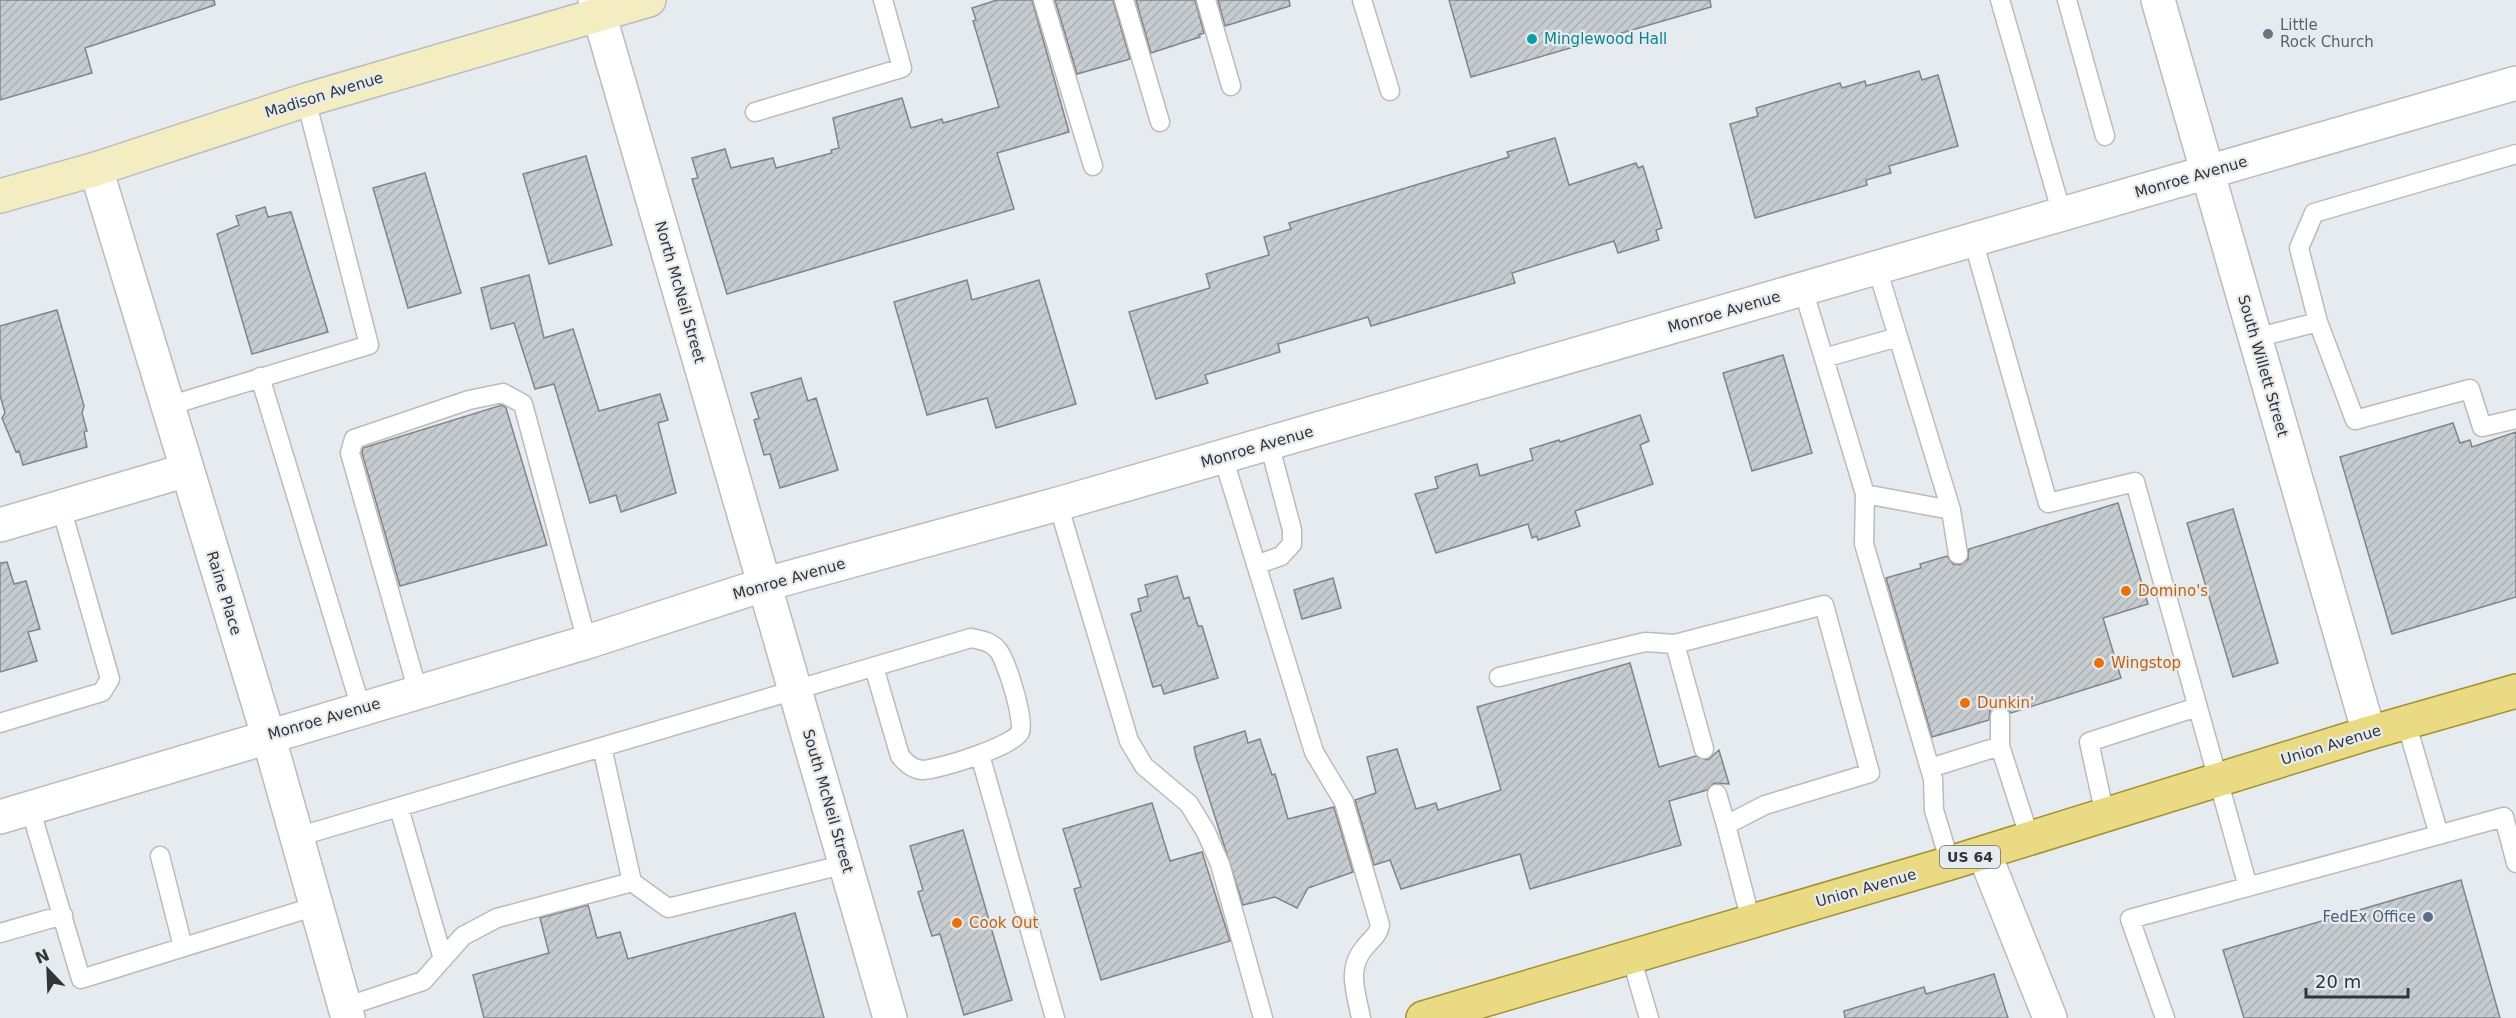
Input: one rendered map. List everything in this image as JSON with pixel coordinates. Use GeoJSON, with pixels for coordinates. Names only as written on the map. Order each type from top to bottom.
{"type":"FeatureCollection","features":[{"type":"Feature","properties":{"kind":"main road","name":"Union Avenue"},"geometry":{"type":"LineString","coordinates":[[1423,1018],[1475,1011],[1631,957],[2030,839],[2369,732],[2516,691]]}},
{"type":"Feature","properties":{"kind":"street","name":"Madison Avenue"},"geometry":{"type":"LineString","coordinates":[[0,196],[96,169],[306,99],[597,8],[650,0]]}},
{"type":"Feature","properties":{"kind":"street","name":"South Willett Street"},"geometry":{"type":"LineString","coordinates":[[2158,0],[2369,732]]}},
{"type":"Feature","properties":{"kind":"street","name":"North McNeil Street"},"geometry":{"type":"LineString","coordinates":[[597,8],[766,584]]}},
{"type":"Feature","properties":{"kind":"street","name":"Monroe Avenue"},"geometry":{"type":"LineString","coordinates":[[15,812],[586,642],[766,584],[1058,504],[2516,83]]}},
{"type":"Feature","properties":{"kind":"street","name":"Raine Place"},"geometry":{"type":"LineString","coordinates":[[96,169],[268,735],[346,1012]]}},
{"type":"Feature","properties":{"kind":"street"},"geometry":{"type":"LineString","coordinates":[[0,525],[187,470]]}},
{"type":"Feature","properties":{"kind":"street","name":"South McNeil Street"},"geometry":{"type":"LineString","coordinates":[[766,584],[890,1018]]}},
{"type":"Feature","properties":{"kind":"street"},"geometry":{"type":"LineString","coordinates":[[1984,853],[2050,1018]]}},
{"type":"Feature","properties":{"kind":"lane"},"geometry":{"type":"LineString","coordinates":[[755,112],[902,68],[883,0]]}},
{"type":"Feature","properties":{"kind":"lane"},"geometry":{"type":"LineString","coordinates":[[1042,0],[1093,166]]}},
{"type":"Feature","properties":{"kind":"lane"},"geometry":{"type":"LineString","coordinates":[[1124,0],[1160,122]]}},
{"type":"Feature","properties":{"kind":"lane"},"geometry":{"type":"LineString","coordinates":[[1206,0],[1231,86]]}},
{"type":"Feature","properties":{"kind":"lane"},"geometry":{"type":"LineString","coordinates":[[1362,0],[1389,91]]}},
{"type":"Feature","properties":{"kind":"lane"},"geometry":{"type":"LineString","coordinates":[[2000,0],[2062,214]]}},
{"type":"Feature","properties":{"kind":"lane"},"geometry":{"type":"LineString","coordinates":[[2067,0],[2105,136]]}},
{"type":"Feature","properties":{"kind":"lane"},"geometry":{"type":"LineString","coordinates":[[168,406],[369,345],[306,99]]}},
{"type":"Feature","properties":{"kind":"lane"},"geometry":{"type":"LineString","coordinates":[[2516,154],[2314,213],[2299,248],[2318,322],[2355,420],[2470,389],[2482,427],[2516,419]]}},
{"type":"Feature","properties":{"kind":"lane"},"geometry":{"type":"LineString","coordinates":[[1973,240],[2048,503],[2135,482],[2216,780],[2248,887]]}},
{"type":"Feature","properties":{"kind":"lane"},"geometry":{"type":"LineString","coordinates":[[1877,268],[1951,510],[1958,554]]}},
{"type":"Feature","properties":{"kind":"lane"},"geometry":{"type":"LineString","coordinates":[[1803,289],[1865,494],[1864,544],[1933,779],[1934,810],[1950,863]]}},
{"type":"Feature","properties":{"kind":"lane"},"geometry":{"type":"LineString","coordinates":[[2255,338],[2318,322]]}},
{"type":"Feature","properties":{"kind":"lane"},"geometry":{"type":"LineString","coordinates":[[1824,358],[1898,337]]}},
{"type":"Feature","properties":{"kind":"lane"},"geometry":{"type":"LineString","coordinates":[[260,377],[361,708]]}},
{"type":"Feature","properties":{"kind":"lane"},"geometry":{"type":"LineString","coordinates":[[418,692],[350,453],[354,439],[469,400],[502,393],[523,405],[586,642]]}},
{"type":"Feature","properties":{"kind":"lane"},"geometry":{"type":"LineString","coordinates":[[1256,565],[1281,556],[1292,544],[1292,530],[1269,443]]}},
{"type":"Feature","properties":{"kind":"lane"},"geometry":{"type":"LineString","coordinates":[[1222,457],[1314,752],[1344,802],[1380,925],[1378,934],[1356,957],[1352,974],[1361,1018]]}},
{"type":"Feature","properties":{"kind":"lane"},"geometry":{"type":"LineString","coordinates":[[1865,494],[1951,510]]}},
{"type":"Feature","properties":{"kind":"lane"},"geometry":{"type":"LineString","coordinates":[[1058,504],[1129,741],[1144,766],[1190,804],[1206,832],[1220,864],[1263,1018]]}},
{"type":"Feature","properties":{"kind":"lane"},"geometry":{"type":"LineString","coordinates":[[0,723],[102,692],[110,679],[61,507]]}},
{"type":"Feature","properties":{"kind":"lane"},"geometry":{"type":"LineString","coordinates":[[1499,677],[1645,642],[1675,644],[1824,606],[1870,773],[1766,805],[1726,825]]}},
{"type":"Feature","properties":{"kind":"lane"},"geometry":{"type":"LineString","coordinates":[[297,837],[971,638],[986,641],[996,648],[1004,661],[1021,718],[1020,732],[1011,743],[980,755],[923,770],[909,766],[900,756],[874,667]]}},
{"type":"Feature","properties":{"kind":"lane"},"geometry":{"type":"LineString","coordinates":[[1675,644],[1704,748]]}},
{"type":"Feature","properties":{"kind":"lane"},"geometry":{"type":"LineString","coordinates":[[2105,815],[2088,742],[2197,707]]}},
{"type":"Feature","properties":{"kind":"lane"},"geometry":{"type":"LineString","coordinates":[[2000,716],[2000,746],[2030,839]]}},
{"type":"Feature","properties":{"kind":"lane"},"geometry":{"type":"LineString","coordinates":[[2406,722],[2439,835]]}},
{"type":"Feature","properties":{"kind":"lane"},"geometry":{"type":"LineString","coordinates":[[1930,768],[2000,746]]}},
{"type":"Feature","properties":{"kind":"lane"},"geometry":{"type":"LineString","coordinates":[[602,747],[633,882],[668,908],[846,864]]}},
{"type":"Feature","properties":{"kind":"lane"},"geometry":{"type":"LineString","coordinates":[[980,755],[1055,1018]]}},
{"type":"Feature","properties":{"kind":"lane"},"geometry":{"type":"LineString","coordinates":[[1717,794],[1751,921]]}},
{"type":"Feature","properties":{"kind":"lane"},"geometry":{"type":"LineString","coordinates":[[399,808],[443,959]]}},
{"type":"Feature","properties":{"kind":"lane"},"geometry":{"type":"LineString","coordinates":[[15,812],[63,915],[81,979],[316,906]]}},
{"type":"Feature","properties":{"kind":"lane"},"geometry":{"type":"LineString","coordinates":[[2165,1018],[2130,919],[2504,817],[2516,863]]}},
{"type":"Feature","properties":{"kind":"lane"},"geometry":{"type":"LineString","coordinates":[[160,856],[183,947]]}},
{"type":"Feature","properties":{"kind":"lane"},"geometry":{"type":"LineString","coordinates":[[346,1012],[423,981],[463,936],[498,918],[633,882]]}},
{"type":"Feature","properties":{"kind":"lane"},"geometry":{"type":"LineString","coordinates":[[0,933],[63,915]]}},
{"type":"Feature","properties":{"kind":"lane"},"geometry":{"type":"LineString","coordinates":[[1631,957],[1649,1018]]}},
{"type":"Feature","properties":{"kind":"building"},"geometry":{"type":"Polygon","coordinates":[[[0,0],[214,0],[215,5],[85,48],[92,73],[0,100],[0,0]]]}},
{"type":"Feature","properties":{"kind":"building"},"geometry":{"type":"Polygon","coordinates":[[[997,0],[1032,0],[1069,132],[997,153],[1014,209],[727,294],[692,179],[698,178],[692,158],[725,149],[731,168],[773,158],[776,168],[832,153],[831,150],[839,148],[833,118],[902,98],[911,128],[942,119],[943,123],[999,107],[973,21],[976,20],[972,8],[997,0]]]}},
{"type":"Feature","properties":{"kind":"building"},"geometry":{"type":"Polygon","coordinates":[[[1055,0],[1113,0],[1130,59],[1077,74],[1055,0]]]}},
{"type":"Feature","properties":{"kind":"building"},"geometry":{"type":"Polygon","coordinates":[[[1136,0],[1195,0],[1204,33],[1199,35],[1200,37],[1151,53],[1136,0]]]}},
{"type":"Feature","properties":{"kind":"building"},"geometry":{"type":"Polygon","coordinates":[[[1218,0],[1289,0],[1290,6],[1225,26],[1218,0]]]}},
{"type":"Feature","properties":{"kind":"building","name":"Minglewood Hall"},"geometry":{"type":"Polygon","coordinates":[[[1449,0],[1710,0],[1711,7],[1471,77],[1449,0]]]}},
{"type":"Feature","properties":{"kind":"building"},"geometry":{"type":"Polygon","coordinates":[[[1919,71],[1922,80],[1938,75],[1958,146],[1889,166],[1891,173],[1866,180],[1867,185],[1755,218],[1730,124],[1758,116],[1756,108],[1840,83],[1842,88],[1865,81],[1866,86],[1919,71]]]}},
{"type":"Feature","properties":{"kind":"building"},"geometry":{"type":"Polygon","coordinates":[[[1555,138],[1569,185],[1636,163],[1638,168],[1643,166],[1662,228],[1656,230],[1659,240],[1618,253],[1614,241],[1512,273],[1515,283],[1371,326],[1368,317],[1278,344],[1280,352],[1205,375],[1208,383],[1156,399],[1129,312],[1210,288],[1206,274],[1269,255],[1264,237],[1291,229],[1289,223],[1509,157],[1507,152],[1555,138]]]}},
{"type":"Feature","properties":{"kind":"building"},"geometry":{"type":"Polygon","coordinates":[[[586,156],[612,245],[549,264],[523,174],[586,156]]]}},
{"type":"Feature","properties":{"kind":"building"},"geometry":{"type":"Polygon","coordinates":[[[425,173],[461,293],[408,308],[373,188],[425,173]]]}},
{"type":"Feature","properties":{"kind":"building"},"geometry":{"type":"Polygon","coordinates":[[[265,207],[268,217],[291,212],[328,332],[252,354],[217,234],[239,225],[236,216],[265,207]]]}},
{"type":"Feature","properties":{"kind":"building"},"geometry":{"type":"Polygon","coordinates":[[[529,275],[544,338],[573,329],[599,411],[660,394],[668,420],[658,423],[676,493],[621,512],[616,495],[590,503],[554,384],[535,389],[514,323],[491,329],[481,288],[529,275]]]}},
{"type":"Feature","properties":{"kind":"building"},"geometry":{"type":"Polygon","coordinates":[[[967,280],[972,300],[1039,280],[1076,404],[996,428],[987,398],[927,415],[894,302],[967,280]]]}},
{"type":"Feature","properties":{"kind":"building"},"geometry":{"type":"Polygon","coordinates":[[[57,310],[84,406],[82,413],[87,431],[84,432],[87,447],[23,465],[19,451],[16,452],[2,418],[5,413],[0,395],[0,326],[57,310]]]}},
{"type":"Feature","properties":{"kind":"building"},"geometry":{"type":"Polygon","coordinates":[[[1783,355],[1812,453],[1752,471],[1723,373],[1783,355]]]}},
{"type":"Feature","properties":{"kind":"building"},"geometry":{"type":"Polygon","coordinates":[[[801,378],[808,401],[816,398],[838,470],[780,488],[770,454],[764,455],[754,420],[759,418],[751,393],[801,378]]]}},
{"type":"Feature","properties":{"kind":"building"},"geometry":{"type":"Polygon","coordinates":[[[502,405],[506,408],[547,545],[400,586],[362,453],[363,448],[502,405]]]}},
{"type":"Feature","properties":{"kind":"building"},"geometry":{"type":"Polygon","coordinates":[[[1640,415],[1649,441],[1640,445],[1653,484],[1575,511],[1580,526],[1538,540],[1537,536],[1532,538],[1528,524],[1436,553],[1415,494],[1438,488],[1435,477],[1477,464],[1480,476],[1533,460],[1530,449],[1559,440],[1560,442],[1640,415]]]}},
{"type":"Feature","properties":{"kind":"building"},"geometry":{"type":"Polygon","coordinates":[[[2453,423],[2460,443],[2470,440],[2472,447],[2516,432],[2516,597],[2392,634],[2340,457],[2453,423]]]}},
{"type":"Feature","properties":{"kind":"building"},"geometry":{"type":"Polygon","coordinates":[[[2118,503],[2148,604],[2103,618],[2121,678],[2011,713],[2005,706],[1995,706],[1990,711],[1989,720],[1932,737],[1886,578],[1921,568],[1920,564],[1947,556],[1953,564],[1960,565],[1968,559],[1969,549],[2118,503]]]}},
{"type":"Feature","properties":{"kind":"building"},"geometry":{"type":"Polygon","coordinates":[[[2233,509],[2278,663],[2233,677],[2187,523],[2233,509]]]}},
{"type":"Feature","properties":{"kind":"building"},"geometry":{"type":"Polygon","coordinates":[[[7,562],[14,584],[26,581],[40,629],[28,632],[37,661],[0,672],[0,563],[7,562]]]}},
{"type":"Feature","properties":{"kind":"building"},"geometry":{"type":"Polygon","coordinates":[[[1177,576],[1184,599],[1189,597],[1198,626],[1202,626],[1218,678],[1164,694],[1161,685],[1153,687],[1131,614],[1141,611],[1138,599],[1148,596],[1145,585],[1177,576]]]}},
{"type":"Feature","properties":{"kind":"building"},"geometry":{"type":"Polygon","coordinates":[[[1333,578],[1341,608],[1302,619],[1294,590],[1333,578]]]}},
{"type":"Feature","properties":{"kind":"building"},"geometry":{"type":"Polygon","coordinates":[[[1630,663],[1659,767],[1696,756],[1708,760],[1719,750],[1729,784],[1714,783],[1707,790],[1669,801],[1681,845],[1530,889],[1520,854],[1401,889],[1390,860],[1374,865],[1355,800],[1376,793],[1367,757],[1397,749],[1416,809],[1436,803],[1438,810],[1501,790],[1477,707],[1630,663]]]}},
{"type":"Feature","properties":{"kind":"building"},"geometry":{"type":"Polygon","coordinates":[[[1245,731],[1248,743],[1260,739],[1272,775],[1275,774],[1288,819],[1334,807],[1353,872],[1308,888],[1297,908],[1275,897],[1243,905],[1196,757],[1194,747],[1245,731]]]}},
{"type":"Feature","properties":{"kind":"building"},"geometry":{"type":"Polygon","coordinates":[[[1152,803],[1170,861],[1202,852],[1230,941],[1101,980],[1074,889],[1081,887],[1063,829],[1152,803]]]}},
{"type":"Feature","properties":{"kind":"building","name":"Cook Out"},"geometry":{"type":"Polygon","coordinates":[[[963,830],[1012,1000],[964,1015],[940,934],[932,936],[918,892],[923,890],[910,846],[963,830]]]}},
{"type":"Feature","properties":{"kind":"building"},"geometry":{"type":"Polygon","coordinates":[[[2461,880],[2500,1018],[2244,1018],[2223,950],[2461,880]]]}},
{"type":"Feature","properties":{"kind":"building"},"geometry":{"type":"Polygon","coordinates":[[[588,905],[597,938],[620,932],[628,959],[795,913],[824,1018],[484,1018],[473,975],[549,953],[540,918],[588,905]]]}},
{"type":"Feature","properties":{"kind":"building"},"geometry":{"type":"Polygon","coordinates":[[[1994,974],[2008,1018],[1845,1018],[1844,1011],[1924,987],[1926,994],[1994,974]]]}},
{"type":"Feature","properties":{"kind":"place","name":"Little Rock Church"},"geometry":{"type":"Point","coordinates":[2268,34]}},
{"type":"Feature","properties":{"kind":"place","name":"Minglewood Hall"},"geometry":{"type":"Point","coordinates":[1532,39]}},
{"type":"Feature","properties":{"kind":"place","name":"Domino's"},"geometry":{"type":"Point","coordinates":[2126,591]}},
{"type":"Feature","properties":{"kind":"place","name":"Wingstop"},"geometry":{"type":"Point","coordinates":[2099,663]}},
{"type":"Feature","properties":{"kind":"place","name":"Dunkin'"},"geometry":{"type":"Point","coordinates":[1965,703]}},
{"type":"Feature","properties":{"kind":"place","name":"FedEx Office"},"geometry":{"type":"Point","coordinates":[2428,917]}},
{"type":"Feature","properties":{"kind":"place","name":"Cook Out"},"geometry":{"type":"Point","coordinates":[957,923]}}]}
